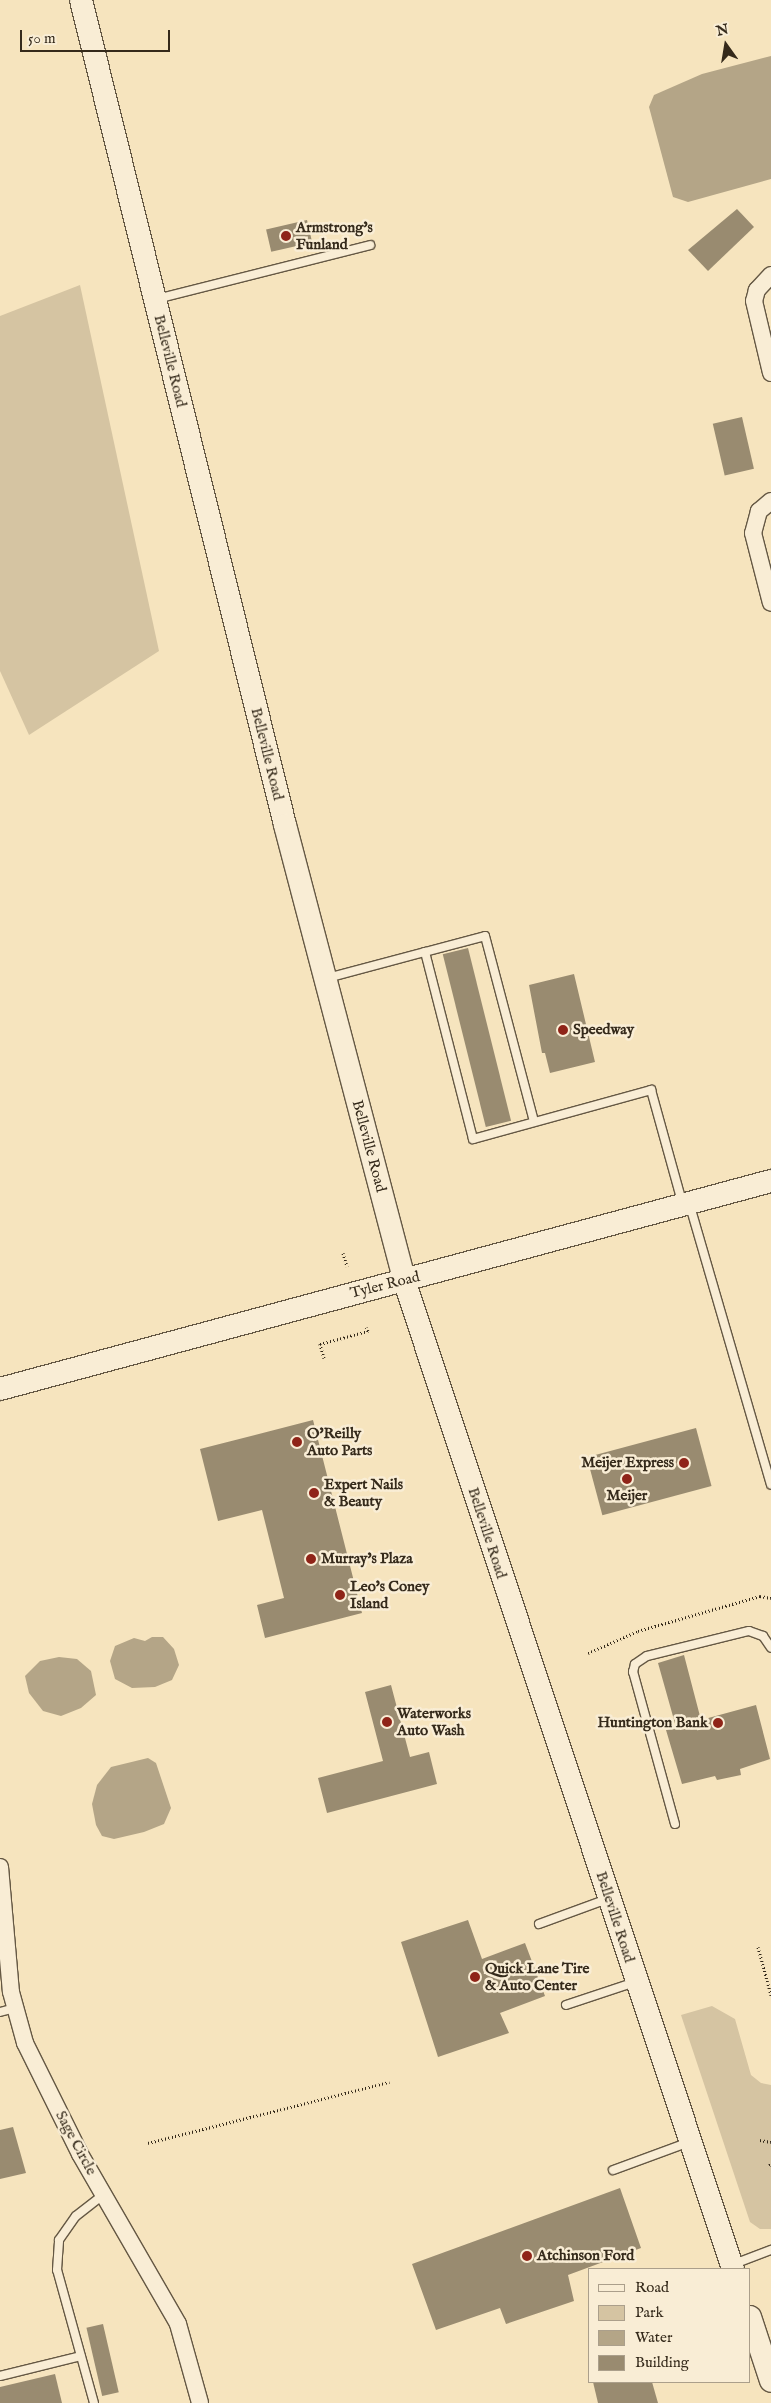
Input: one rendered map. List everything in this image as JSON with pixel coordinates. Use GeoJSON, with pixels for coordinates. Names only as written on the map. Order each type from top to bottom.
{"type":"FeatureCollection","features":[{"type":"Feature","properties":{"kind":"main road","name":"Belleville Road"},"geometry":{"type":"LineString","coordinates":[[81,0],[325,978],[404,1280],[424,1332],[490,1546],[732,2267]]}},
{"type":"Feature","properties":{"kind":"main road","name":"Tyler Road"},"geometry":{"type":"LineString","coordinates":[[0,1389],[771,1181]]}},
{"type":"Feature","properties":{"kind":"main road"},"geometry":{"type":"LineString","coordinates":[[751,2320],[771,2381]]}},
{"type":"Feature","properties":{"kind":"street"},"geometry":{"type":"LineString","coordinates":[[771,275],[757,290],[754,301],[771,373]]}},
{"type":"Feature","properties":{"kind":"street"},"geometry":{"type":"LineString","coordinates":[[771,501],[759,511],[753,532],[771,603]]}},
{"type":"Feature","properties":{"kind":"street","name":"Sage Circle"},"geometry":{"type":"LineString","coordinates":[[0,1867],[8,2010],[103,2195],[178,2324],[200,2403]]}},
{"type":"Feature","properties":{"kind":"lane"},"geometry":{"type":"LineString","coordinates":[[155,300],[370,245]]}},
{"type":"Feature","properties":{"kind":"lane"},"geometry":{"type":"LineString","coordinates":[[325,978],[485,936],[534,1122]]}},
{"type":"Feature","properties":{"kind":"lane"},"geometry":{"type":"LineString","coordinates":[[425,952],[473,1139],[651,1090],[771,1484]]}},
{"type":"Feature","properties":{"kind":"lane"},"geometry":{"type":"LineString","coordinates":[[675,1824],[633,1672],[635,1664],[646,1656],[748,1631],[763,1636],[771,1648]]}},
{"type":"Feature","properties":{"kind":"lane"},"geometry":{"type":"LineString","coordinates":[[539,1924],[609,1898]]}},
{"type":"Feature","properties":{"kind":"lane"},"geometry":{"type":"LineString","coordinates":[[566,2005],[636,1981]]}},
{"type":"Feature","properties":{"kind":"lane"},"geometry":{"type":"LineString","coordinates":[[613,2170],[691,2142]]}},
{"type":"Feature","properties":{"kind":"lane"},"geometry":{"type":"LineString","coordinates":[[94,2403],[57,2270],[59,2240],[76,2216],[103,2195]]}},
{"type":"Feature","properties":{"kind":"lane"},"geometry":{"type":"LineString","coordinates":[[732,2267],[771,2250]]}},
{"type":"Feature","properties":{"kind":"lane"},"geometry":{"type":"LineString","coordinates":[[0,2376],[81,2356]]}},
{"type":"Feature","properties":{"kind":"path"},"geometry":{"type":"LineString","coordinates":[[343,1253],[347,1266]]}},
{"type":"Feature","properties":{"kind":"path"},"geometry":{"type":"LineString","coordinates":[[324,1358],[320,1344],[368,1332],[366,1327]]}},
{"type":"Feature","properties":{"kind":"path"},"geometry":{"type":"LineString","coordinates":[[588,1653],[638,1631],[760,1596],[771,1598]]}},
{"type":"Feature","properties":{"kind":"path"},"geometry":{"type":"LineString","coordinates":[[758,1946],[771,1995]]}},
{"type":"Feature","properties":{"kind":"path"},"geometry":{"type":"LineString","coordinates":[[148,2143],[389,2082]]}},
{"type":"Feature","properties":{"kind":"path"},"geometry":{"type":"LineString","coordinates":[[760,2140],[771,2142]]}},
{"type":"Feature","properties":{"kind":"green space"},"geometry":{"type":"Polygon","coordinates":[[[80,285],[159,651],[29,735],[0,671],[0,316],[80,285]]]}},
{"type":"Feature","properties":{"kind":"green space"},"geometry":{"type":"Polygon","coordinates":[[[712,2006],[735,2019],[751,2075],[761,2083],[771,2085],[771,2229],[760,2229],[750,2222],[681,2015],[712,2006]]]}},
{"type":"Feature","properties":{"kind":"water"},"geometry":{"type":"Polygon","coordinates":[[[771,56],[771,179],[688,202],[673,197],[649,107],[654,95],[702,74],[771,56]]]}},
{"type":"Feature","properties":{"kind":"water"},"geometry":{"type":"Polygon","coordinates":[[[152,1637],[163,1637],[174,1649],[179,1665],[172,1680],[155,1687],[132,1688],[115,1679],[110,1661],[115,1646],[134,1638],[145,1641],[152,1637]]]}},
{"type":"Feature","properties":{"kind":"water"},"geometry":{"type":"Polygon","coordinates":[[[59,1657],[77,1659],[91,1671],[96,1695],[81,1708],[61,1716],[43,1711],[29,1693],[25,1676],[40,1661],[59,1657]]]}},
{"type":"Feature","properties":{"kind":"water"},"geometry":{"type":"Polygon","coordinates":[[[148,1758],[156,1763],[171,1808],[164,1824],[144,1832],[114,1839],[102,1836],[96,1825],[92,1804],[97,1785],[111,1767],[148,1758]]]}},
{"type":"Feature","properties":{"kind":"building"},"geometry":{"type":"Polygon","coordinates":[[[737,209],[754,227],[708,271],[688,250],[737,209]]]}},
{"type":"Feature","properties":{"kind":"building","name":"Armstrong's Funland"},"geometry":{"type":"Polygon","coordinates":[[[307,220],[312,242],[271,252],[266,229],[307,220]]]}},
{"type":"Feature","properties":{"kind":"building"},"geometry":{"type":"Polygon","coordinates":[[[742,417],[754,469],[725,475],[713,424],[742,417]]]}},
{"type":"Feature","properties":{"kind":"building"},"geometry":{"type":"Polygon","coordinates":[[[468,948],[511,1121],[486,1127],[443,954],[468,948]]]}},
{"type":"Feature","properties":{"kind":"building"},"geometry":{"type":"Polygon","coordinates":[[[574,974],[595,1062],[550,1073],[545,1053],[542,1053],[529,985],[574,974]]]}},
{"type":"Feature","properties":{"kind":"building","name":"Murray's Plaza"},"geometry":{"type":"Polygon","coordinates":[[[313,1420],[362,1613],[265,1638],[257,1605],[284,1598],[262,1510],[218,1521],[200,1449],[313,1420]]]}},
{"type":"Feature","properties":{"kind":"building"},"geometry":{"type":"Polygon","coordinates":[[[696,1428],[712,1486],[602,1515],[587,1457],[696,1428]]]}},
{"type":"Feature","properties":{"kind":"building","name":"Huntington Bank"},"geometry":{"type":"Polygon","coordinates":[[[684,1655],[701,1720],[756,1705],[770,1759],[740,1769],[741,1775],[717,1780],[715,1776],[682,1784],[666,1730],[676,1727],[658,1663],[684,1655]]]}},
{"type":"Feature","properties":{"kind":"building","name":"Waterworks Auto Wash"},"geometry":{"type":"Polygon","coordinates":[[[391,1685],[410,1757],[429,1752],[437,1784],[327,1813],[318,1778],[383,1761],[365,1692],[391,1685]]]}},
{"type":"Feature","properties":{"kind":"building","name":"Quick Lane Tire & Auto Center"},"geometry":{"type":"Polygon","coordinates":[[[468,1920],[482,1959],[525,1943],[545,1996],[500,2013],[509,2033],[438,2057],[401,1942],[468,1920]]]}},
{"type":"Feature","properties":{"kind":"building"},"geometry":{"type":"Polygon","coordinates":[[[13,2127],[26,2173],[0,2179],[0,2130],[13,2127]]]}},
{"type":"Feature","properties":{"kind":"building","name":"Atchinson Ford"},"geometry":{"type":"Polygon","coordinates":[[[620,2188],[641,2248],[568,2275],[574,2301],[506,2324],[500,2308],[436,2330],[412,2264],[620,2188]]]}},
{"type":"Feature","properties":{"kind":"building"},"geometry":{"type":"Polygon","coordinates":[[[103,2324],[119,2392],[102,2396],[86,2328],[103,2324]]]}},
{"type":"Feature","properties":{"kind":"building"},"geometry":{"type":"Polygon","coordinates":[[[55,2374],[62,2403],[0,2403],[0,2387],[55,2374]]]}},
{"type":"Feature","properties":{"kind":"building"},"geometry":{"type":"Polygon","coordinates":[[[593,2383],[652,2383],[658,2403],[598,2403],[593,2383]]]}},
{"type":"Feature","properties":{"kind":"place","name":"Armstrong's Funland"},"geometry":{"type":"Point","coordinates":[286,236]}},
{"type":"Feature","properties":{"kind":"place","name":"Speedway"},"geometry":{"type":"Point","coordinates":[563,1030]}},
{"type":"Feature","properties":{"kind":"place","name":"O'Reilly Auto Parts"},"geometry":{"type":"Point","coordinates":[297,1442]}},
{"type":"Feature","properties":{"kind":"place","name":"Meijer Express"},"geometry":{"type":"Point","coordinates":[684,1463]}},
{"type":"Feature","properties":{"kind":"place","name":"Meijer"},"geometry":{"type":"Point","coordinates":[627,1479]}},
{"type":"Feature","properties":{"kind":"place","name":"Expert Nails & Beauty"},"geometry":{"type":"Point","coordinates":[314,1493]}},
{"type":"Feature","properties":{"kind":"place","name":"Murray's Plaza"},"geometry":{"type":"Point","coordinates":[311,1559]}},
{"type":"Feature","properties":{"kind":"place","name":"Leo's Coney Island"},"geometry":{"type":"Point","coordinates":[340,1595]}},
{"type":"Feature","properties":{"kind":"place","name":"Waterworks Auto Wash"},"geometry":{"type":"Point","coordinates":[387,1722]}},
{"type":"Feature","properties":{"kind":"place","name":"Huntington Bank"},"geometry":{"type":"Point","coordinates":[718,1723]}},
{"type":"Feature","properties":{"kind":"place","name":"Quick Lane Tire & Auto Center"},"geometry":{"type":"Point","coordinates":[475,1977]}},
{"type":"Feature","properties":{"kind":"place","name":"Atchinson Ford"},"geometry":{"type":"Point","coordinates":[527,2256]}}]}
